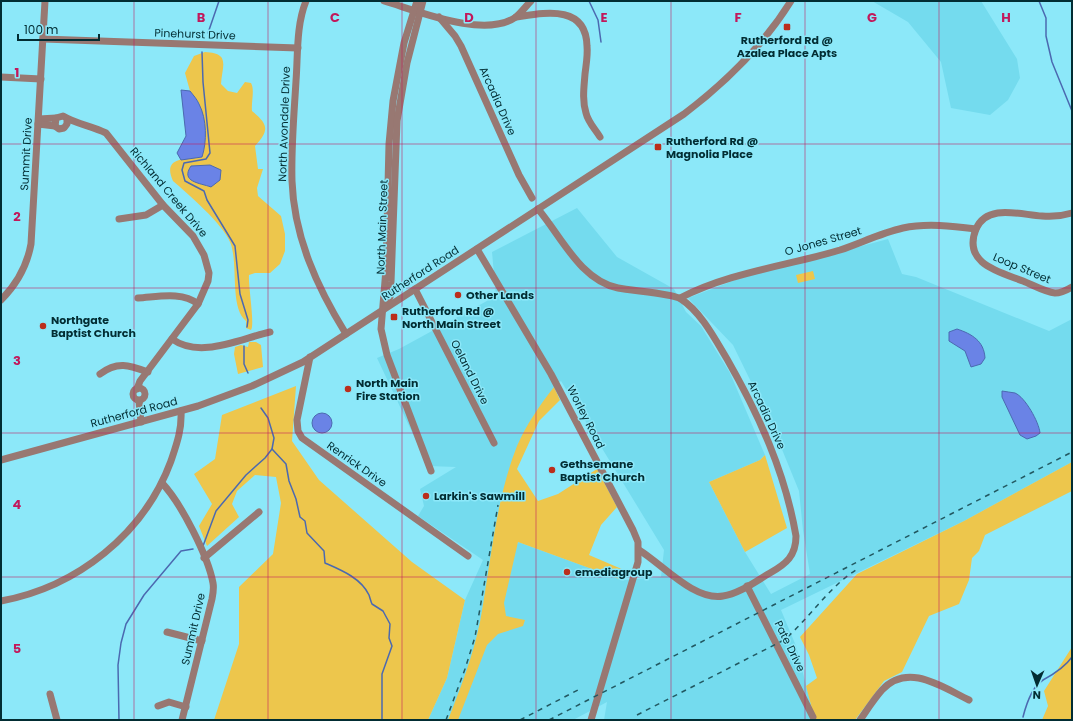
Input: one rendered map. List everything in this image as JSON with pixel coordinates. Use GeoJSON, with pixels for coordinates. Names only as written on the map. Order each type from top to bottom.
{"type":"FeatureCollection","features":[{"type":"Feature","properties":{"kind":"street","name":"Summit Drive"},"geometry":{"type":"LineString","coordinates":[[1,300],[18,280],[29,256],[32,234],[45,1]]}},
{"type":"Feature","properties":{"kind":"street","name":"North Avondale Drive"},"geometry":{"type":"LineString","coordinates":[[306,1],[300,21],[292,148],[292,182],[295,211],[309,263],[328,304],[346,334]]}},
{"type":"Feature","properties":{"kind":"street"},"geometry":{"type":"LineString","coordinates":[[384,1],[474,26],[496,24],[516,17],[543,12],[560,13],[572,18],[582,28],[587,46],[584,103],[588,121],[600,137]]}},
{"type":"Feature","properties":{"kind":"street","name":"North Main Street"},"geometry":{"type":"LineString","coordinates":[[417,1],[417,11]]}},
{"type":"Feature","properties":{"kind":"street","name":"North Main Street"},"geometry":{"type":"LineString","coordinates":[[423,1],[417,11],[400,63],[393,101],[391,282],[390,297],[383,310],[381,329],[387,355],[431,471]]}},
{"type":"Feature","properties":{"kind":"street"},"geometry":{"type":"LineString","coordinates":[[516,17],[531,1]]}},
{"type":"Feature","properties":{"kind":"street","name":"Rutherford Road"},"geometry":{"type":"LineString","coordinates":[[1,460],[181,411],[252,386],[290,369],[669,125],[705,98],[747,59],[775,26],[791,1]]}},
{"type":"Feature","properties":{"kind":"street","name":"Arcadia Drive"},"geometry":{"type":"LineString","coordinates":[[439,17],[455,36],[461,46],[519,175],[532,198]]}},
{"type":"Feature","properties":{"kind":"street","name":"Pinehurst Drive"},"geometry":{"type":"LineString","coordinates":[[43,39],[298,48]]}},
{"type":"Feature","properties":{"kind":"street"},"geometry":{"type":"LineString","coordinates":[[1,77],[41,79]]}},
{"type":"Feature","properties":{"kind":"street","name":"Richland Creek Drive"},"geometry":{"type":"LineString","coordinates":[[56,122],[60,116],[66,123]]}},
{"type":"Feature","properties":{"kind":"street","name":"Richland Creek Drive"},"geometry":{"type":"LineString","coordinates":[[38,121],[56,122]]}},
{"type":"Feature","properties":{"kind":"street","name":"Richland Creek Drive"},"geometry":{"type":"LineString","coordinates":[[56,122],[59,129],[66,123],[81,124],[94,127],[106,133],[163,205],[193,236],[200,246],[207,263],[208,281],[198,304],[140,381],[137,389]]}},
{"type":"Feature","properties":{"kind":"street"},"geometry":{"type":"LineString","coordinates":[[119,219],[146,215],[163,205]]}},
{"type":"Feature","properties":{"kind":"street"},"geometry":{"type":"LineString","coordinates":[[538,209],[568,251],[596,278],[618,288],[680,298]]}},
{"type":"Feature","properties":{"kind":"street"},"geometry":{"type":"LineString","coordinates":[[976,229],[982,219],[993,214],[1007,213],[1054,217],[1072,212]]}},
{"type":"Feature","properties":{"kind":"street","name":"O Jones Street"},"geometry":{"type":"LineString","coordinates":[[680,298],[707,285],[840,250],[903,228],[925,227],[976,229]]}},
{"type":"Feature","properties":{"kind":"street","name":"Loop Street"},"geometry":{"type":"LineString","coordinates":[[976,229],[974,250],[980,261],[989,268],[1054,293],[1072,287]]}},
{"type":"Feature","properties":{"kind":"street","name":"Worley Road"},"geometry":{"type":"LineString","coordinates":[[477,249],[553,378],[633,530],[639,550],[638,562],[592,718]]}},
{"type":"Feature","properties":{"kind":"street","name":"Oeland Drive"},"geometry":{"type":"LineString","coordinates":[[415,289],[494,443]]}},
{"type":"Feature","properties":{"kind":"street"},"geometry":{"type":"LineString","coordinates":[[138,298],[177,295],[192,299],[198,304]]}},
{"type":"Feature","properties":{"kind":"street","name":"Arcadia Drive"},"geometry":{"type":"LineString","coordinates":[[639,550],[687,586],[710,596],[723,596],[747,586],[782,566],[792,556],[796,543],[794,525],[785,486],[776,461],[744,388],[708,328],[680,298]]}},
{"type":"Feature","properties":{"kind":"street"},"geometry":{"type":"LineString","coordinates":[[172,339],[188,347],[205,348],[270,332]]}},
{"type":"Feature","properties":{"kind":"street","name":"Renrick Drive"},"geometry":{"type":"LineString","coordinates":[[310,357],[297,420],[298,431],[302,438],[468,556]]}},
{"type":"Feature","properties":{"kind":"street"},"geometry":{"type":"LineString","coordinates":[[100,374],[109,367],[116,365],[131,366],[148,372]]}},
{"type":"Feature","properties":{"kind":"street","name":"Richland Creek Drive"},"geometry":{"type":"LineString","coordinates":[[139,401],[144,398],[148,372]]}},
{"type":"Feature","properties":{"kind":"street"},"geometry":{"type":"LineString","coordinates":[[141,422],[139,401],[135,400],[133,395],[137,389],[140,388],[144,392]]}},
{"type":"Feature","properties":{"kind":"street"},"geometry":{"type":"LineString","coordinates":[[1,601],[53,586],[97,559],[129,531],[142,515],[162,483],[179,438],[182,424],[181,411]]}},
{"type":"Feature","properties":{"kind":"street","name":"Summit Drive"},"geometry":{"type":"LineString","coordinates":[[162,483],[180,506],[204,558],[213,584],[202,640],[182,720]]}},
{"type":"Feature","properties":{"kind":"street"},"geometry":{"type":"LineString","coordinates":[[204,558],[259,512]]}},
{"type":"Feature","properties":{"kind":"street","name":"Pate Drive"},"geometry":{"type":"LineString","coordinates":[[747,586],[812,717]]}},
{"type":"Feature","properties":{"kind":"street"},"geometry":{"type":"LineString","coordinates":[[168,632],[202,640]]}},
{"type":"Feature","properties":{"kind":"street"},"geometry":{"type":"LineString","coordinates":[[860,720],[882,690],[894,681],[905,677],[923,678],[969,700]]}},
{"type":"Feature","properties":{"kind":"street"},"geometry":{"type":"LineString","coordinates":[[50,694],[57,720]]}},
{"type":"Feature","properties":{"kind":"street"},"geometry":{"type":"LineString","coordinates":[[158,706],[169,702],[186,706]]}},
{"type":"Feature","properties":{"kind":"shaded area"},"geometry":{"type":"Polygon","coordinates":[[[872,1],[981,1],[1017,59],[1020,78],[1008,100],[990,115],[951,108],[941,62],[908,22],[872,1]]]}},
{"type":"Feature","properties":{"kind":"shaded area"},"geometry":{"type":"Polygon","coordinates":[[[205,52],[219,55],[222,58],[223,66],[221,84],[228,91],[237,93],[245,82],[251,83],[253,89],[252,111],[261,120],[265,127],[263,136],[255,146],[258,169],[263,169],[257,188],[258,196],[281,216],[285,234],[285,251],[280,264],[270,273],[255,273],[249,275],[252,321],[251,330],[246,328],[246,321],[238,306],[233,251],[226,234],[196,201],[173,181],[170,173],[170,167],[177,161],[202,157],[199,103],[190,91],[185,73],[194,56],[205,52]]]}},
{"type":"Feature","properties":{"kind":"shaded area"},"geometry":{"type":"Polygon","coordinates":[[[577,208],[617,257],[674,289],[686,312],[701,326],[730,373],[765,455],[760,460],[709,482],[745,552],[771,594],[810,574],[799,491],[772,425],[733,345],[688,298],[738,279],[888,239],[902,274],[916,277],[1049,331],[1072,319],[1072,462],[964,521],[781,610],[796,646],[815,720],[604,720],[607,702],[573,720],[455,720],[518,542],[622,580],[661,577],[664,550],[561,381],[554,387],[502,493],[480,623],[470,665],[462,687],[448,720],[428,720],[447,678],[465,600],[483,560],[418,516],[424,506],[420,489],[456,467],[428,466],[377,358],[399,349],[496,296],[492,252],[577,208]]]}},
{"type":"Feature","properties":{"kind":"shaded area"},"geometry":{"type":"Polygon","coordinates":[[[813,271],[815,279],[798,283],[796,275],[813,271]]]}},
{"type":"Feature","properties":{"kind":"shaded area"},"geometry":{"type":"Polygon","coordinates":[[[249,342],[256,342],[261,345],[263,367],[238,374],[234,354],[235,347],[241,345],[248,347],[249,342]]]}},
{"type":"Feature","properties":{"kind":"shaded area"},"geometry":{"type":"Polygon","coordinates":[[[296,386],[292,441],[319,480],[412,562],[465,600],[447,678],[428,720],[214,720],[239,644],[239,587],[273,554],[281,503],[276,477],[255,475],[237,491],[232,504],[239,517],[207,546],[199,526],[212,504],[194,474],[215,459],[222,415],[296,386]]]}},
{"type":"Feature","properties":{"kind":"shaded area"},"geometry":{"type":"Polygon","coordinates":[[[554,387],[560,400],[539,421],[517,469],[538,501],[558,494],[597,469],[617,507],[601,525],[589,555],[631,573],[622,580],[518,542],[504,603],[506,616],[525,620],[523,626],[498,634],[487,645],[458,720],[448,720],[458,696],[477,635],[494,533],[503,489],[510,467],[517,446],[525,430],[554,387]]]}},
{"type":"Feature","properties":{"kind":"shaded area"},"geometry":{"type":"Polygon","coordinates":[[[765,455],[787,528],[745,552],[709,482],[760,460],[765,455]]]}},
{"type":"Feature","properties":{"kind":"shaded area"},"geometry":{"type":"Polygon","coordinates":[[[1072,462],[1072,491],[985,535],[979,551],[972,558],[969,580],[959,604],[929,616],[902,672],[884,681],[855,720],[815,720],[806,686],[817,678],[809,655],[800,637],[857,574],[964,521],[1072,462]]]}},
{"type":"Feature","properties":{"kind":"shaded area"},"geometry":{"type":"Polygon","coordinates":[[[1072,647],[1072,720],[1042,720],[1048,706],[1044,691],[1072,647]]]}},
{"type":"Feature","properties":{"kind":"water"},"geometry":{"type":"Polygon","coordinates":[[[181,90],[190,91],[197,100],[204,116],[205,144],[202,157],[181,160],[177,153],[186,136],[181,90]]]}},
{"type":"Feature","properties":{"kind":"water"},"geometry":{"type":"Polygon","coordinates":[[[210,165],[221,170],[220,180],[211,187],[197,183],[190,179],[188,171],[191,166],[210,165]]]}},
{"type":"Feature","properties":{"kind":"water"},"geometry":{"type":"Polygon","coordinates":[[[957,329],[968,333],[980,343],[985,358],[981,364],[971,367],[965,351],[949,341],[949,332],[957,329]]]}},
{"type":"Feature","properties":{"kind":"water"},"geometry":{"type":"Polygon","coordinates":[[[1002,391],[1015,393],[1023,399],[1034,417],[1040,433],[1027,439],[1020,435],[1002,397],[1002,391]]]}},
{"type":"Feature","properties":{"kind":"water"},"geometry":{"type":"Polygon","coordinates":[[[318,413],[326,413],[332,419],[332,427],[326,433],[318,433],[312,427],[312,419],[318,413]]]}},
{"type":"Feature","properties":{"kind":"waterway"},"geometry":{"type":"LineString","coordinates":[[208,33],[219,1]]}},
{"type":"Feature","properties":{"kind":"waterway"},"geometry":{"type":"LineString","coordinates":[[589,1],[598,20],[601,42]]}},
{"type":"Feature","properties":{"kind":"waterway"},"geometry":{"type":"LineString","coordinates":[[1039,1],[1046,18],[1046,36],[1052,62],[1072,111]]}},
{"type":"Feature","properties":{"kind":"waterway"},"geometry":{"type":"LineString","coordinates":[[202,52],[203,82],[210,153],[206,159],[184,163],[182,170],[185,181],[204,191],[207,200],[235,246],[240,294],[248,320],[247,327]]}},
{"type":"Feature","properties":{"kind":"waterway"},"geometry":{"type":"LineString","coordinates":[[244,346],[244,364],[248,373]]}},
{"type":"Feature","properties":{"kind":"waterway"},"geometry":{"type":"LineString","coordinates":[[203,546],[216,511],[246,475],[265,458],[272,449],[274,438],[268,418],[261,408]]}},
{"type":"Feature","properties":{"kind":"waterway"},"geometry":{"type":"LineString","coordinates":[[272,449],[286,464],[289,481],[296,499],[300,517],[305,521],[307,533],[324,551],[325,563],[356,579],[369,595],[372,604],[383,611],[390,624],[389,638],[392,646],[382,674],[382,720]]}},
{"type":"Feature","properties":{"kind":"waterway"},"geometry":{"type":"LineString","coordinates":[[119,720],[118,665],[121,643],[126,624],[144,595],[181,551],[193,549]]}},
{"type":"Feature","properties":{"kind":"waterway"},"geometry":{"type":"LineString","coordinates":[[1023,717],[1028,702],[1039,683],[1063,667],[1072,657]]}},
{"type":"Feature","properties":{"kind":"railway"},"geometry":{"type":"LineString","coordinates":[[549,720],[1072,452]]}},
{"type":"Feature","properties":{"kind":"railway"},"geometry":{"type":"LineString","coordinates":[[446,720],[475,637],[498,505]]}},
{"type":"Feature","properties":{"kind":"railway"},"geometry":{"type":"LineString","coordinates":[[637,715],[784,640],[838,584],[859,568]]}},
{"type":"Feature","properties":{"kind":"railway"},"geometry":{"type":"LineString","coordinates":[[520,720],[578,690]]}},
{"type":"Feature","properties":{"kind":"place","name":"Rutherford Rd @ Azalea Place Apts"},"geometry":{"type":"Point","coordinates":[787,27]}},
{"type":"Feature","properties":{"kind":"place","name":"Rutherford Rd @ Magnolia Place"},"geometry":{"type":"Point","coordinates":[658,147]}},
{"type":"Feature","properties":{"kind":"place","name":"Other Lands"},"geometry":{"type":"Point","coordinates":[458,295]}},
{"type":"Feature","properties":{"kind":"place","name":"Rutherford Rd @ North Main Street"},"geometry":{"type":"Point","coordinates":[394,317]}},
{"type":"Feature","properties":{"kind":"place","name":"Northgate Baptist Church"},"geometry":{"type":"Point","coordinates":[43,326]}},
{"type":"Feature","properties":{"kind":"place","name":"North Main Fire Station"},"geometry":{"type":"Point","coordinates":[348,389]}},
{"type":"Feature","properties":{"kind":"place","name":"Gethsemane Baptist Church"},"geometry":{"type":"Point","coordinates":[552,470]}},
{"type":"Feature","properties":{"kind":"place","name":"Larkin's Sawmill"},"geometry":{"type":"Point","coordinates":[426,496]}},
{"type":"Feature","properties":{"kind":"place","name":"emediagroup"},"geometry":{"type":"Point","coordinates":[567,572]}}]}
